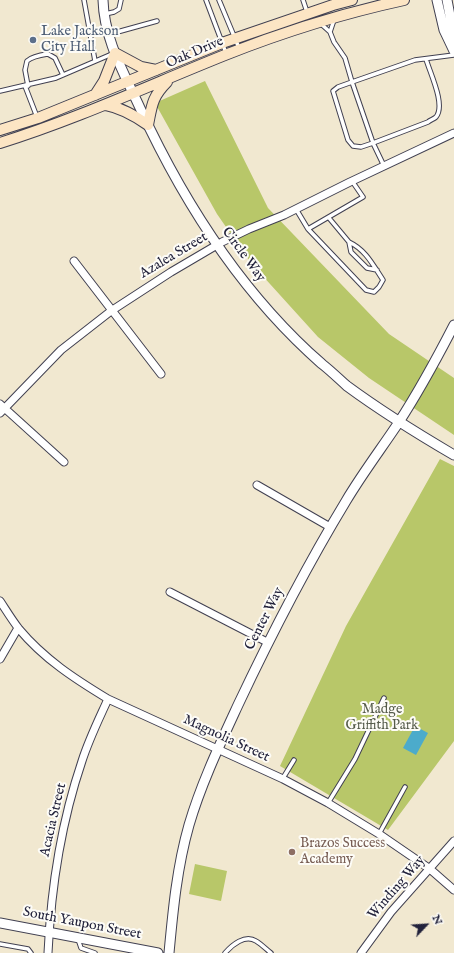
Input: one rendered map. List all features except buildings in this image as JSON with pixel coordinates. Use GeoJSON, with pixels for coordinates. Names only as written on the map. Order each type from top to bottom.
{"type":"FeatureCollection","features":[{"type":"Feature","properties":{"kind":"main road","name":"Oak Drive"},"geometry":{"type":"LineString","coordinates":[[0,130],[38,118],[235,38],[352,0]]}},
{"type":"Feature","properties":{"kind":"main road","name":"Oak Drive"},"geometry":{"type":"LineString","coordinates":[[0,143],[41,130],[106,105],[240,49],[320,22],[404,0]]}},
{"type":"Feature","properties":{"kind":"main road"},"geometry":{"type":"LineString","coordinates":[[95,95],[104,81],[114,53],[141,67],[156,70]]}},
{"type":"Feature","properties":{"kind":"main road"},"geometry":{"type":"LineString","coordinates":[[106,105],[116,107],[133,114],[148,125],[155,95],[172,77]]}},
{"type":"Feature","properties":{"kind":"main road"},"geometry":{"type":"LineString","coordinates":[[38,118],[41,130]]}},
{"type":"Feature","properties":{"kind":"street","name":"Circle Way"},"geometry":{"type":"LineString","coordinates":[[103,0],[108,35],[114,53],[148,125],[178,182],[218,244],[250,289],[288,332],[347,386],[399,421],[454,455]]}},
{"type":"Feature","properties":{"kind":"street"},"geometry":{"type":"LineString","coordinates":[[437,0],[444,30],[454,51]]}},
{"type":"Feature","properties":{"kind":"street"},"geometry":{"type":"LineString","coordinates":[[447,0],[454,37]]}},
{"type":"Feature","properties":{"kind":"street","name":"Azalea Street"},"geometry":{"type":"LineString","coordinates":[[2,408],[61,350],[111,311],[170,272],[218,244],[296,209],[454,133]]}},
{"type":"Feature","properties":{"kind":"street"},"geometry":{"type":"LineString","coordinates":[[74,261],[161,374]]}},
{"type":"Feature","properties":{"kind":"street","name":"Center Way"},"geometry":{"type":"LineString","coordinates":[[169,953],[180,865],[189,826],[197,801],[218,750],[267,642],[330,527],[361,477],[399,421],[442,349],[454,325]]}},
{"type":"Feature","properties":{"kind":"street"},"geometry":{"type":"LineString","coordinates":[[2,408],[64,462]]}},
{"type":"Feature","properties":{"kind":"street"},"geometry":{"type":"LineString","coordinates":[[257,485],[330,527]]}},
{"type":"Feature","properties":{"kind":"street"},"geometry":{"type":"LineString","coordinates":[[170,592],[267,642]]}},
{"type":"Feature","properties":{"kind":"street","name":"Magnolia Street"},"geometry":{"type":"LineString","coordinates":[[0,601],[18,628],[52,662],[82,683],[108,699],[282,779],[328,803],[379,834],[430,869],[454,890]]}},
{"type":"Feature","properties":{"kind":"street"},"geometry":{"type":"LineString","coordinates":[[0,659],[18,628]]}},
{"type":"Feature","properties":{"kind":"street","name":"Acacia Street"},"geometry":{"type":"LineString","coordinates":[[48,953],[54,887],[64,825],[82,760],[108,699]]}},
{"type":"Feature","properties":{"kind":"street","name":"Winding Way"},"geometry":{"type":"LineString","coordinates":[[361,953],[391,912],[454,841]]}},
{"type":"Feature","properties":{"kind":"street","name":"South Yaupon Street"},"geometry":{"type":"LineString","coordinates":[[0,923],[140,951],[158,953]]}},
{"type":"Feature","properties":{"kind":"lane"},"geometry":{"type":"LineString","coordinates":[[84,0],[94,61]]}},
{"type":"Feature","properties":{"kind":"lane"},"geometry":{"type":"LineString","coordinates":[[104,14],[116,11],[120,7],[121,0]]}},
{"type":"Feature","properties":{"kind":"lane"},"geometry":{"type":"LineString","coordinates":[[206,0],[227,54]]}},
{"type":"Feature","properties":{"kind":"lane"},"geometry":{"type":"LineString","coordinates":[[219,0],[240,49]]}},
{"type":"Feature","properties":{"kind":"lane"},"geometry":{"type":"LineString","coordinates":[[303,0],[308,14]]}},
{"type":"Feature","properties":{"kind":"lane"},"geometry":{"type":"LineString","coordinates":[[330,32],[334,18]]}},
{"type":"Feature","properties":{"kind":"lane"},"geometry":{"type":"LineString","coordinates":[[108,35],[157,21]]}},
{"type":"Feature","properties":{"kind":"lane"},"geometry":{"type":"LineString","coordinates":[[320,22],[330,32],[334,42],[345,58],[373,143],[384,166]]}},
{"type":"Feature","properties":{"kind":"lane"},"geometry":{"type":"LineString","coordinates":[[0,91],[27,86],[62,75],[114,53]]}},
{"type":"Feature","properties":{"kind":"lane"},"geometry":{"type":"LineString","coordinates":[[38,118],[27,86],[25,70],[27,61],[31,58],[48,54],[55,58],[62,75]]}},
{"type":"Feature","properties":{"kind":"lane"},"geometry":{"type":"LineString","coordinates":[[426,59],[439,98],[440,107],[436,116],[428,122],[373,143],[361,147],[353,146],[348,140],[333,91],[338,86],[415,60],[454,55]]}},
{"type":"Feature","properties":{"kind":"lane"},"geometry":{"type":"LineString","coordinates":[[308,230],[362,197],[352,181]]}},
{"type":"Feature","properties":{"kind":"lane"},"geometry":{"type":"LineString","coordinates":[[296,209],[308,230],[366,290],[374,292],[383,280],[377,270],[358,246],[349,242],[329,218]]}},
{"type":"Feature","properties":{"kind":"lane"},"geometry":{"type":"LineString","coordinates":[[349,242],[351,252],[367,268],[377,270]]}},
{"type":"Feature","properties":{"kind":"lane"},"geometry":{"type":"LineString","coordinates":[[328,803],[355,759],[384,698]]}},
{"type":"Feature","properties":{"kind":"lane"},"geometry":{"type":"LineString","coordinates":[[282,779],[294,760]]}},
{"type":"Feature","properties":{"kind":"lane"},"geometry":{"type":"LineString","coordinates":[[379,834],[405,787]]}},
{"type":"Feature","properties":{"kind":"lane"},"geometry":{"type":"LineString","coordinates":[[78,938],[81,948],[95,953]]}},
{"type":"Feature","properties":{"kind":"lane"},"geometry":{"type":"LineString","coordinates":[[225,953],[232,945],[244,939],[254,939],[271,953]]}},
{"type":"Feature","properties":{"kind":"lane"},"geometry":{"type":"LineString","coordinates":[[0,944],[28,949],[31,953]]}},
{"type":"Feature","properties":{"kind":"green space"},"geometry":{"type":"Polygon","coordinates":[[[205,81],[268,208],[389,334],[454,378],[454,435],[369,378],[318,337],[251,263],[217,214],[155,103],[205,81]]]}},
{"type":"Feature","properties":{"kind":"green space","name":"Madge Griffith Park"},"geometry":{"type":"Polygon","coordinates":[[[440,459],[454,466],[454,741],[388,830],[280,766],[346,626],[440,459]]]}},
{"type":"Feature","properties":{"kind":"green space"},"geometry":{"type":"Polygon","coordinates":[[[195,864],[227,871],[221,901],[189,894],[195,864]]]}},
{"type":"Feature","properties":{"kind":"water"},"geometry":{"type":"Polygon","coordinates":[[[415,726],[428,733],[416,755],[403,748],[415,726]]]}},
{"type":"Feature","properties":{"kind":"place","name":"Lake Jackson City Hall"},"geometry":{"type":"Point","coordinates":[33,40]}},
{"type":"Feature","properties":{"kind":"place","name":"Brazos Success Academy"},"geometry":{"type":"Point","coordinates":[292,852]}}]}
